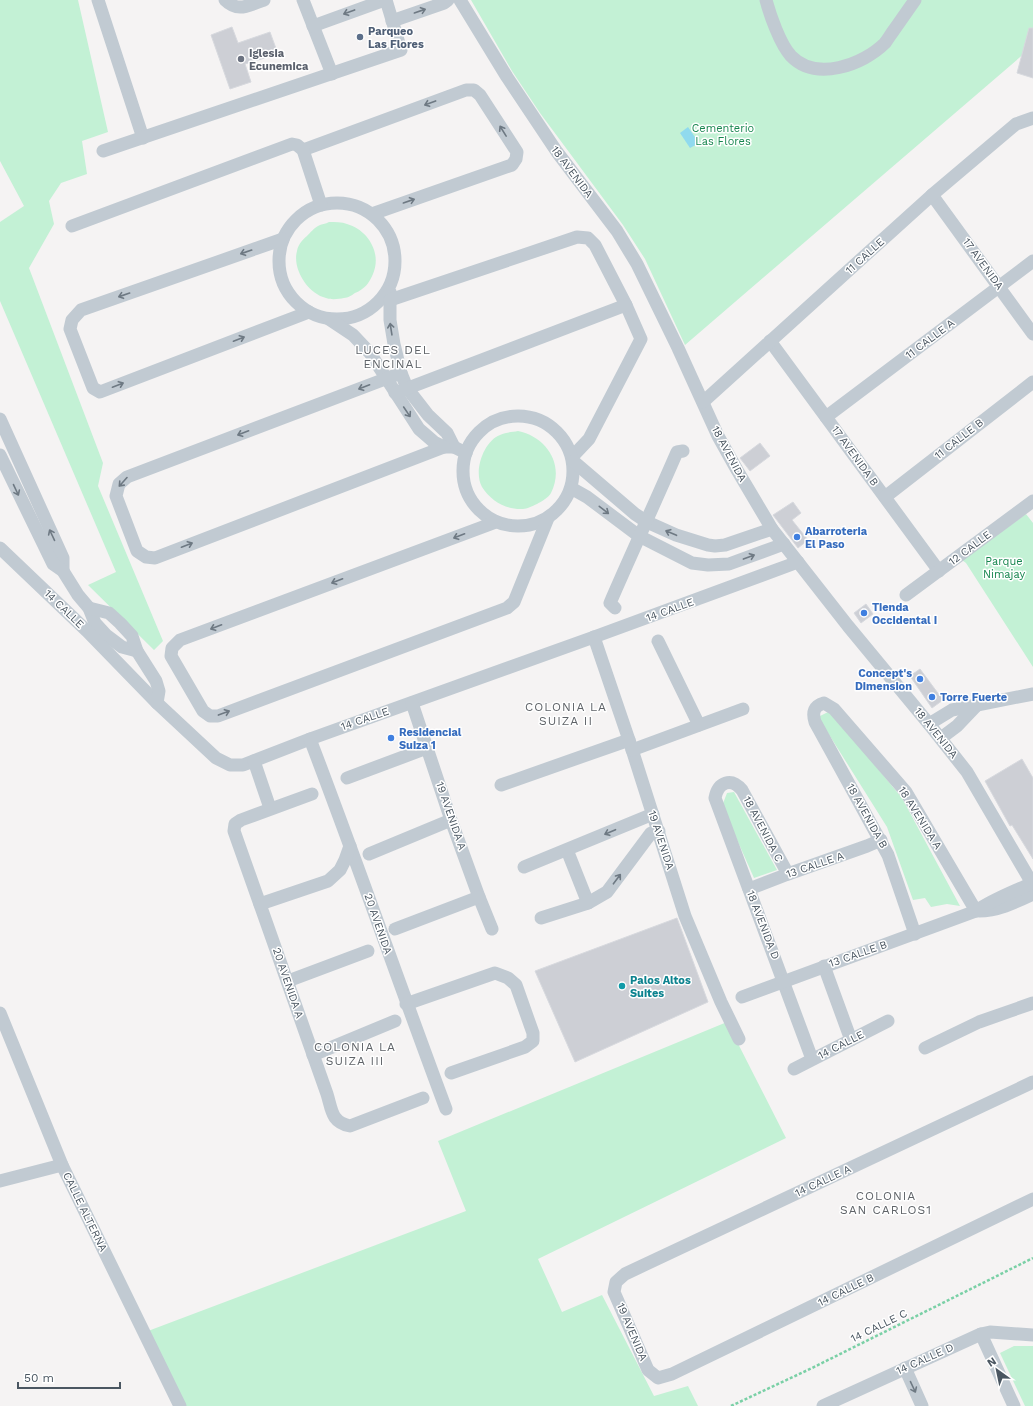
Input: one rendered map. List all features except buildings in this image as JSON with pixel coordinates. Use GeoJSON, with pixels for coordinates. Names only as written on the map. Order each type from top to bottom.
{"type":"FeatureCollection","features":[{"type":"Feature","properties":{"kind":"street"},"geometry":{"type":"LineString","coordinates":[[98,0],[143,138]]}},
{"type":"Feature","properties":{"kind":"street"},"geometry":{"type":"LineString","coordinates":[[225,0],[236,8],[248,6],[264,0]]}},
{"type":"Feature","properties":{"kind":"street"},"geometry":{"type":"LineString","coordinates":[[303,0],[332,74]]}},
{"type":"Feature","properties":{"kind":"street"},"geometry":{"type":"LineString","coordinates":[[103,151],[401,50],[385,0],[313,26]]}},
{"type":"Feature","properties":{"kind":"street"},"geometry":{"type":"LineString","coordinates":[[392,21],[448,0]]}},
{"type":"Feature","properties":{"kind":"street","name":"18 AVENIDA"},"geometry":{"type":"LineString","coordinates":[[460,0],[507,77],[557,152],[617,231],[637,264],[718,436],[772,529],[848,626],[941,738],[967,772],[1033,887]]}},
{"type":"Feature","properties":{"kind":"street"},"geometry":{"type":"LineString","coordinates":[[766,0],[771,18],[791,56],[810,68],[827,69],[846,66],[866,58],[885,42],[915,0]]}},
{"type":"Feature","properties":{"kind":"street"},"geometry":{"type":"LineString","coordinates":[[303,150],[466,90],[474,90],[480,95],[516,152],[516,159],[512,164],[372,214]]}},
{"type":"Feature","properties":{"kind":"street","name":"11 CALLE"},"geometry":{"type":"LineString","coordinates":[[703,402],[932,195],[1016,124],[1033,118]]}},
{"type":"Feature","properties":{"kind":"street"},"geometry":{"type":"LineString","coordinates":[[72,226],[292,144],[297,145],[303,150],[322,205]]}},
{"type":"Feature","properties":{"kind":"street","name":"17 AVENIDA"},"geometry":{"type":"LineString","coordinates":[[932,195],[1033,334]]}},
{"type":"Feature","properties":{"kind":"street"},"geometry":{"type":"LineString","coordinates":[[401,373],[386,379],[127,477],[119,484],[116,496],[137,551],[146,557],[155,558],[455,449],[474,437],[487,425],[503,418],[521,416],[538,419],[554,428],[565,441],[573,459],[574,471],[572,488],[561,506],[548,518],[532,525],[513,527],[496,522],[484,515],[474,505],[467,494],[463,480],[462,466],[455,449],[434,442],[419,429],[401,391],[401,373],[390,320],[390,294],[395,272],[395,255],[392,240],[384,225],[372,214],[351,205],[339,203],[322,205],[306,212],[292,224],[283,239],[278,260],[282,281],[292,299],[309,312],[329,319],[353,335],[370,353],[386,379],[401,391]]}},
{"type":"Feature","properties":{"kind":"street"},"geometry":{"type":"LineString","coordinates":[[329,319],[347,319],[364,313],[390,294],[577,237],[588,238],[595,245],[641,338],[589,439],[573,459]]}},
{"type":"Feature","properties":{"kind":"street"},"geometry":{"type":"LineString","coordinates":[[283,239],[81,310],[72,320],[70,329],[92,388],[100,392],[309,312]]}},
{"type":"Feature","properties":{"kind":"street","name":"11 CALLE A"},"geometry":{"type":"LineString","coordinates":[[826,417],[1033,261]]}},
{"type":"Feature","properties":{"kind":"street"},"geometry":{"type":"LineString","coordinates":[[401,391],[626,305]]}},
{"type":"Feature","properties":{"kind":"street","name":"17 AVENIDA B"},"geometry":{"type":"LineString","coordinates":[[770,341],[939,571]]}},
{"type":"Feature","properties":{"kind":"street","name":"11 CALLE B"},"geometry":{"type":"LineString","coordinates":[[884,497],[1033,382]]}},
{"type":"Feature","properties":{"kind":"street"},"geometry":{"type":"LineString","coordinates":[[0,419],[63,558],[63,571]]}},
{"type":"Feature","properties":{"kind":"street"},"geometry":{"type":"LineString","coordinates":[[615,608],[610,603],[639,536],[647,522],[677,452],[683,451]]}},
{"type":"Feature","properties":{"kind":"street"},"geometry":{"type":"LineString","coordinates":[[0,455],[53,564],[63,571],[78,595],[89,608],[95,623],[106,635],[122,647],[137,651]]}},
{"type":"Feature","properties":{"kind":"street"},"geometry":{"type":"LineString","coordinates":[[573,459],[635,514],[647,522],[676,535],[708,545],[725,545],[772,529]]}},
{"type":"Feature","properties":{"kind":"street"},"geometry":{"type":"LineString","coordinates":[[572,488],[587,497],[639,536],[692,563],[708,565],[728,564],[784,544]]}},
{"type":"Feature","properties":{"kind":"street","name":"12 CALLE"},"geometry":{"type":"LineString","coordinates":[[906,595],[1031,506]]}},
{"type":"Feature","properties":{"kind":"street"},"geometry":{"type":"LineString","coordinates":[[28,515],[41,510]]}},
{"type":"Feature","properties":{"kind":"street"},"geometry":{"type":"LineString","coordinates":[[496,522],[180,640],[172,648],[171,656],[203,711],[210,716],[218,716],[507,608],[514,602],[548,518]]}},
{"type":"Feature","properties":{"kind":"street"},"geometry":{"type":"LineString","coordinates":[[725,545],[728,564]]}},
{"type":"Feature","properties":{"kind":"street","name":"14 CALLE"},"geometry":{"type":"LineString","coordinates":[[0,548],[86,631],[157,703],[216,758],[230,765],[243,765],[310,739],[798,562]]}},
{"type":"Feature","properties":{"kind":"street"},"geometry":{"type":"LineString","coordinates":[[89,608],[108,613],[132,636],[137,651],[156,681],[160,691],[157,703]]}},
{"type":"Feature","properties":{"kind":"street","name":"19 AVENIDA"},"geometry":{"type":"LineString","coordinates":[[594,637],[631,745],[685,916],[721,1002],[739,1039]]}},
{"type":"Feature","properties":{"kind":"street"},"geometry":{"type":"LineString","coordinates":[[658,641],[699,725]]}},
{"type":"Feature","properties":{"kind":"street"},"geometry":{"type":"LineString","coordinates":[[929,724],[952,710],[1033,694]]}},
{"type":"Feature","properties":{"kind":"street","name":"19 AVENIDA A"},"geometry":{"type":"LineString","coordinates":[[412,703],[452,820],[492,929]]}},
{"type":"Feature","properties":{"kind":"street","name":"18 AVENIDA A"},"geometry":{"type":"LineString","coordinates":[[818,705],[824,703],[834,709],[906,792],[976,911]]}},
{"type":"Feature","properties":{"kind":"street","name":"18 AVENIDA B"},"geometry":{"type":"LineString","coordinates":[[818,705],[814,709],[813,716],[815,722],[881,840],[888,855],[915,934]]}},
{"type":"Feature","properties":{"kind":"street"},"geometry":{"type":"LineString","coordinates":[[941,738],[957,726],[977,705]]}},
{"type":"Feature","properties":{"kind":"street"},"geometry":{"type":"LineString","coordinates":[[501,785],[699,725],[743,709]]}},
{"type":"Feature","properties":{"kind":"street","name":"20 AVENIDA"},"geometry":{"type":"LineString","coordinates":[[310,739],[406,1004],[446,1109]]}},
{"type":"Feature","properties":{"kind":"street"},"geometry":{"type":"LineString","coordinates":[[347,778],[427,748]]}},
{"type":"Feature","properties":{"kind":"street"},"geometry":{"type":"LineString","coordinates":[[254,761],[270,808],[312,794]]}},
{"type":"Feature","properties":{"kind":"street","name":"18 AVENIDA C"},"geometry":{"type":"LineString","coordinates":[[716,791],[720,786],[730,782],[737,784],[742,790],[788,874]]}},
{"type":"Feature","properties":{"kind":"street","name":"18 AVENIDA D"},"geometry":{"type":"LineString","coordinates":[[716,791],[714,798],[812,1059]]}},
{"type":"Feature","properties":{"kind":"street","name":"20 AVENIDA A"},"geometry":{"type":"LineString","coordinates":[[270,808],[241,820],[235,824],[234,831],[288,981],[334,1118],[342,1124],[350,1126],[423,1098]]}},
{"type":"Feature","properties":{"kind":"street"},"geometry":{"type":"LineString","coordinates":[[524,867],[653,814]]}},
{"type":"Feature","properties":{"kind":"street"},"geometry":{"type":"LineString","coordinates":[[369,854],[452,820]]}},
{"type":"Feature","properties":{"kind":"street"},"geometry":{"type":"LineString","coordinates":[[540,918],[588,903],[607,892],[651,833],[659,831]]}},
{"type":"Feature","properties":{"kind":"street","name":"13 CALLE A"},"geometry":{"type":"LineString","coordinates":[[749,889],[881,840]]}},
{"type":"Feature","properties":{"kind":"street"},"geometry":{"type":"LineString","coordinates":[[260,904],[328,881],[340,870],[350,846]]}},
{"type":"Feature","properties":{"kind":"street"},"geometry":{"type":"LineString","coordinates":[[567,850],[588,903]]}},
{"type":"Feature","properties":{"kind":"street","name":"13 CALLE B"},"geometry":{"type":"LineString","coordinates":[[742,997],[976,911],[990,911],[1015,902],[1033,887]]}},
{"type":"Feature","properties":{"kind":"street"},"geometry":{"type":"LineString","coordinates":[[395,929],[479,896]]}},
{"type":"Feature","properties":{"kind":"street"},"geometry":{"type":"LineString","coordinates":[[288,981],[368,951]]}},
{"type":"Feature","properties":{"kind":"street"},"geometry":{"type":"LineString","coordinates":[[824,966],[850,1040]]}},
{"type":"Feature","properties":{"kind":"street"},"geometry":{"type":"LineString","coordinates":[[406,1004],[495,973],[508,978],[516,985],[533,1033],[533,1041],[526,1046],[451,1073]]}},
{"type":"Feature","properties":{"kind":"street"},"geometry":{"type":"LineString","coordinates":[[925,1048],[978,1022],[1033,1003]]}},
{"type":"Feature","properties":{"kind":"street","name":"CALLE ALTERNA"},"geometry":{"type":"LineString","coordinates":[[0,1012],[62,1165],[180,1406]]}},
{"type":"Feature","properties":{"kind":"street"},"geometry":{"type":"LineString","coordinates":[[313,1055],[395,1021]]}},
{"type":"Feature","properties":{"kind":"street","name":"14 CALLE"},"geometry":{"type":"LineString","coordinates":[[794,1069],[888,1021]]}},
{"type":"Feature","properties":{"kind":"street","name":"14 CALLE A"},"geometry":{"type":"LineString","coordinates":[[616,1282],[625,1274],[1033,1082]]}},
{"type":"Feature","properties":{"kind":"street"},"geometry":{"type":"LineString","coordinates":[[0,1181],[62,1165]]}},
{"type":"Feature","properties":{"kind":"street","name":"14 CALLE B"},"geometry":{"type":"LineString","coordinates":[[658,1378],[672,1374],[1033,1199]]}},
{"type":"Feature","properties":{"kind":"street","name":"19 AVENIDA"},"geometry":{"type":"LineString","coordinates":[[616,1282],[614,1292],[648,1370],[658,1378]]}},
{"type":"Feature","properties":{"kind":"street","name":"14 CALLE D"},"geometry":{"type":"LineString","coordinates":[[823,1406],[980,1334],[990,1332],[1033,1335]]}},
{"type":"Feature","properties":{"kind":"street"},"geometry":{"type":"LineString","coordinates":[[980,1334],[1014,1406]]}},
{"type":"Feature","properties":{"kind":"street"},"geometry":{"type":"LineString","coordinates":[[905,1368],[922,1406]]}},
{"type":"Feature","properties":{"kind":"path","name":"14 CALLE C"},"geometry":{"type":"LineString","coordinates":[[732,1406],[1033,1258]]}},
{"type":"Feature","properties":{"kind":"green space"},"geometry":{"type":"Polygon","coordinates":[[[0,0],[78,0],[108,132],[82,141],[87,174],[61,183],[49,201],[54,224],[29,268],[103,463],[98,486],[163,641],[154,650],[88,585],[116,572],[0,301],[0,222],[24,206],[0,161],[0,0]]]}},
{"type":"Feature","properties":{"kind":"green space","name":"Cementerio Las Flores"},"geometry":{"type":"Polygon","coordinates":[[[471,0],[1033,0],[1033,46],[685,345],[645,259],[623,225],[540,113],[512,71],[471,0]]]}},
{"type":"Feature","properties":{"kind":"green space"},"geometry":{"type":"Polygon","coordinates":[[[329,222],[343,223],[355,227],[361,231],[371,243],[376,258],[373,274],[370,280],[361,290],[345,298],[328,299],[313,292],[303,280],[297,265],[296,258],[300,243],[319,225],[329,222]]]}},
{"type":"Feature","properties":{"kind":"green space"},"geometry":{"type":"Polygon","coordinates":[[[518,431],[537,439],[545,446],[551,454],[556,472],[555,483],[550,495],[539,503],[523,509],[511,508],[494,500],[482,487],[479,473],[482,457],[489,443],[494,438],[502,434],[518,431]]]}},
{"type":"Feature","properties":{"kind":"green space","name":"Parque Nimajay"},"geometry":{"type":"Polygon","coordinates":[[[1026,514],[1033,523],[1033,667],[966,563],[962,560],[1026,514]]]}},
{"type":"Feature","properties":{"kind":"green space"},"geometry":{"type":"Polygon","coordinates":[[[830,711],[902,798],[960,906],[947,904],[931,907],[925,898],[913,900],[887,827],[818,717],[830,711]]]}},
{"type":"Feature","properties":{"kind":"green space"},"geometry":{"type":"Polygon","coordinates":[[[734,792],[777,870],[754,878],[722,806],[727,793],[734,792]]]}},
{"type":"Feature","properties":{"kind":"green space"},"geometry":{"type":"Polygon","coordinates":[[[727,1022],[786,1138],[538,1259],[562,1312],[602,1295],[654,1396],[688,1386],[698,1406],[185,1406],[148,1331],[466,1211],[438,1141],[727,1022]]]}},
{"type":"Feature","properties":{"kind":"green space"},"geometry":{"type":"Polygon","coordinates":[[[1014,1346],[1033,1346],[1033,1406],[1025,1406],[1000,1353],[1014,1346]]]}},
{"type":"Feature","properties":{"kind":"water"},"geometry":{"type":"Polygon","coordinates":[[[688,127],[699,143],[690,148],[680,133],[688,127]]]}},
{"type":"Feature","properties":{"kind":"place","name":"Parqueo Las Flores"},"geometry":{"type":"Point","coordinates":[360,37]}},
{"type":"Feature","properties":{"kind":"place","name":"Iglesia Ecunemica"},"geometry":{"type":"Point","coordinates":[241,59]}},
{"type":"Feature","properties":{"kind":"place","name":"Abarroteria El Paso"},"geometry":{"type":"Point","coordinates":[797,537]}},
{"type":"Feature","properties":{"kind":"place","name":"Tienda Occidental I"},"geometry":{"type":"Point","coordinates":[864,613]}},
{"type":"Feature","properties":{"kind":"place","name":"Concept's Dimension"},"geometry":{"type":"Point","coordinates":[920,679]}},
{"type":"Feature","properties":{"kind":"place","name":"Torre Fuerte"},"geometry":{"type":"Point","coordinates":[932,697]}},
{"type":"Feature","properties":{"kind":"place","name":"Residencial Suiza 1"},"geometry":{"type":"Point","coordinates":[391,738]}},
{"type":"Feature","properties":{"kind":"place","name":"Palos Altos Suites"},"geometry":{"type":"Point","coordinates":[622,986]}},
{"type":"Feature","properties":{"kind":"district","name":"LUCES DEL ENCINAL"},"geometry":{"type":"Point","coordinates":[393,357]}},
{"type":"Feature","properties":{"kind":"district","name":"COLONIA LA SUIZA II"},"geometry":{"type":"Point","coordinates":[566,714]}},
{"type":"Feature","properties":{"kind":"district","name":"COLONIA LA SUIZA III"},"geometry":{"type":"Point","coordinates":[355,1054]}},
{"type":"Feature","properties":{"kind":"district","name":"COLONIA SAN CARLOS1"},"geometry":{"type":"Point","coordinates":[886,1203]}}]}
